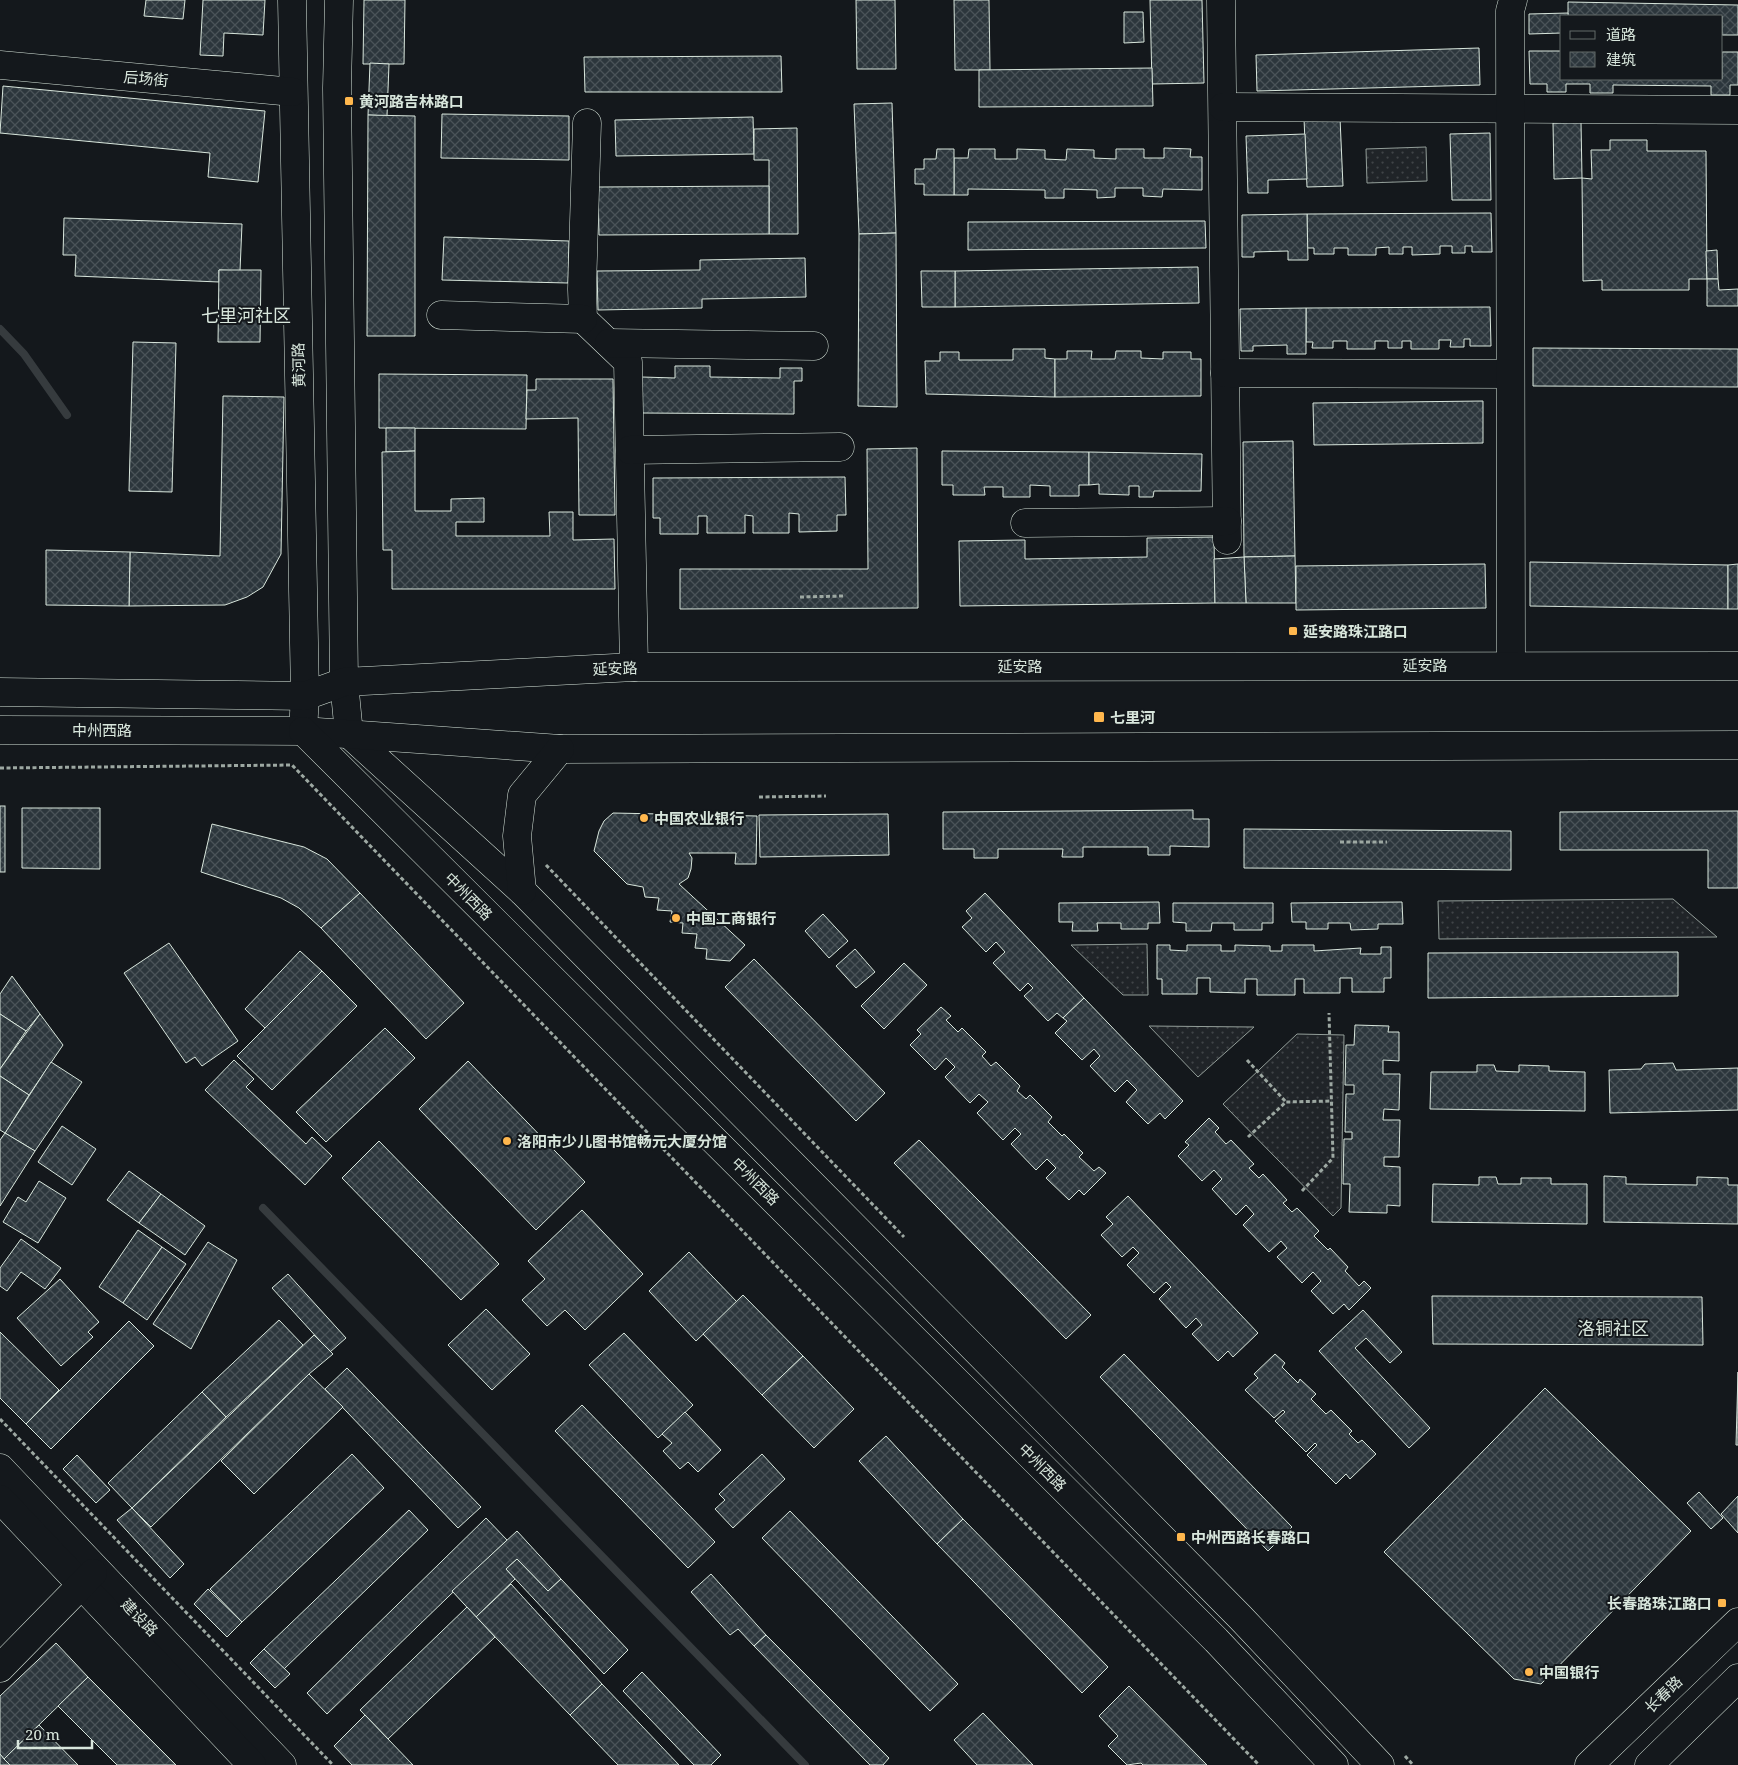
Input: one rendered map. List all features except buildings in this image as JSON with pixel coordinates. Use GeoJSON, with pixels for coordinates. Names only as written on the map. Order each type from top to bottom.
{"type":"FeatureCollection","features":[{"type":"Feature","properties":{"kind":"main road","name":"黄河路"},"geometry":{"type":"LineString","coordinates":[[292,0],[305,696],[303,731]]}},
{"type":"Feature","properties":{"kind":"main road"},"geometry":{"type":"LineString","coordinates":[[339,0],[337,88],[344,682],[349,734],[522,891],[1240,1617],[1380,1765]]}},
{"type":"Feature","properties":{"kind":"main road"},"geometry":{"type":"LineString","coordinates":[[1025,523],[1227,530],[1221,0]]}},
{"type":"Feature","properties":{"kind":"main road"},"geometry":{"type":"LineString","coordinates":[[1511,665],[1510,11],[1513,0]]}},
{"type":"Feature","properties":{"kind":"main road","name":"后场街"},"geometry":{"type":"LineString","coordinates":[[0,65],[293,92]]}},
{"type":"Feature","properties":{"kind":"main road"},"geometry":{"type":"LineString","coordinates":[[1222,107],[1738,110]]}},
{"type":"Feature","properties":{"kind":"main road"},"geometry":{"type":"LineString","coordinates":[[583,319],[586,123]]}},
{"type":"Feature","properties":{"kind":"main road"},"geometry":{"type":"LineString","coordinates":[[442,316],[583,319],[628,362],[634,666]]}},
{"type":"Feature","properties":{"kind":"main road"},"geometry":{"type":"LineString","coordinates":[[609,343],[814,346]]}},
{"type":"Feature","properties":{"kind":"main road"},"geometry":{"type":"LineString","coordinates":[[1225,373],[1510,374]]}},
{"type":"Feature","properties":{"kind":"main road"},"geometry":{"type":"LineString","coordinates":[[630,450],[840,447]]}},
{"type":"Feature","properties":{"kind":"main road","name":"延安路"},"geometry":{"type":"LineString","coordinates":[[305,696],[344,682],[634,666],[1738,666]]}},
{"type":"Feature","properties":{"kind":"main road"},"geometry":{"type":"LineString","coordinates":[[0,692],[305,696]]}},
{"type":"Feature","properties":{"kind":"main road","name":"中州西路"},"geometry":{"type":"LineString","coordinates":[[0,730],[303,731],[1216,1640],[1334,1765]]}},
{"type":"Feature","properties":{"kind":"main road"},"geometry":{"type":"LineString","coordinates":[[303,731],[560,749],[1738,745]]}},
{"type":"Feature","properties":{"kind":"main road"},"geometry":{"type":"LineString","coordinates":[[522,891],[517,836],[522,796],[560,749]]}},
{"type":"Feature","properties":{"kind":"main road","name":"建设路"},"geometry":{"type":"LineString","coordinates":[[0,1468],[88,1578],[252,1765]]}},
{"type":"Feature","properties":{"kind":"main road","name":"建设路"},"geometry":{"type":"LineString","coordinates":[[0,1499],[88,1578],[282,1765]]}},
{"type":"Feature","properties":{"kind":"main road"},"geometry":{"type":"LineString","coordinates":[[0,1668],[88,1578]]}},
{"type":"Feature","properties":{"kind":"main road","name":"长春路"},"geometry":{"type":"LineString","coordinates":[[1589,1765],[1738,1622]]}},
{"type":"Feature","properties":{"kind":"main road"},"geometry":{"type":"LineString","coordinates":[[1648,1765],[1738,1678]]}},
{"type":"Feature","properties":{"kind":"path"},"geometry":{"type":"LineString","coordinates":[[800,597],[843,596]]}},
{"type":"Feature","properties":{"kind":"path"},"geometry":{"type":"LineString","coordinates":[[0,768],[292,765],[1259,1765]]}},
{"type":"Feature","properties":{"kind":"path"},"geometry":{"type":"LineString","coordinates":[[759,797],[826,796]]}},
{"type":"Feature","properties":{"kind":"path"},"geometry":{"type":"LineString","coordinates":[[1340,842],[1387,842]]}},
{"type":"Feature","properties":{"kind":"path"},"geometry":{"type":"LineString","coordinates":[[1302,1192],[1333,1158],[1330,1012]]}},
{"type":"Feature","properties":{"kind":"path"},"geometry":{"type":"LineString","coordinates":[[1247,1060],[1286,1102]]}},
{"type":"Feature","properties":{"kind":"path"},"geometry":{"type":"LineString","coordinates":[[1248,1137],[1286,1102],[1332,1102]]}},
{"type":"Feature","properties":{"kind":"path"},"geometry":{"type":"LineString","coordinates":[[0,1420],[333,1765]]}},
{"type":"Feature","properties":{"kind":"shaded area"},"geometry":{"type":"Polygon","coordinates":[[[1426,147],[1427,181],[1367,183],[1366,149],[1426,147]]]}},
{"type":"Feature","properties":{"kind":"shaded area"},"geometry":{"type":"Polygon","coordinates":[[[1673,899],[1717,937],[1439,939],[1438,901],[1673,899]]]}},
{"type":"Feature","properties":{"kind":"shaded area"},"geometry":{"type":"Polygon","coordinates":[[[1147,944],[1148,995],[1123,995],[1071,945],[1147,944]]]}},
{"type":"Feature","properties":{"kind":"shaded area"},"geometry":{"type":"Polygon","coordinates":[[[1149,1026],[1253,1027],[1254,1027],[1198,1077],[1149,1026]]]}},
{"type":"Feature","properties":{"kind":"shaded area"},"geometry":{"type":"Polygon","coordinates":[[[1297,1034],[1344,1035],[1341,1208],[1333,1216],[1223,1104],[1297,1034]]]}},
{"type":"Feature","properties":{"kind":"waterway"},"geometry":{"type":"LineString","coordinates":[[0,329],[24,354],[67,415]]}},
{"type":"Feature","properties":{"kind":"waterway"},"geometry":{"type":"LineString","coordinates":[[263,1208],[805,1765]]}},
{"type":"Feature","properties":{"kind":"place","name":"黄河路吉林路口"},"geometry":{"type":"Point","coordinates":[349,101]}},
{"type":"Feature","properties":{"kind":"place","name":"延安路珠江路口"},"geometry":{"type":"Point","coordinates":[1293,631]}},
{"type":"Feature","properties":{"kind":"place","name":"七里河"},"geometry":{"type":"Point","coordinates":[1099,717]}},
{"type":"Feature","properties":{"kind":"place","name":"中国农业银行"},"geometry":{"type":"Point","coordinates":[644,818]}},
{"type":"Feature","properties":{"kind":"place","name":"中国工商银行"},"geometry":{"type":"Point","coordinates":[676,918]}},
{"type":"Feature","properties":{"kind":"place","name":"洛阳市少儿图书馆畅元大厦分馆"},"geometry":{"type":"Point","coordinates":[507,1141]}},
{"type":"Feature","properties":{"kind":"place","name":"中州西路长春路口"},"geometry":{"type":"Point","coordinates":[1181,1537]}},
{"type":"Feature","properties":{"kind":"place","name":"长春路珠江路口"},"geometry":{"type":"Point","coordinates":[1722,1603]}},
{"type":"Feature","properties":{"kind":"place","name":"中国银行"},"geometry":{"type":"Point","coordinates":[1529,1672]}},
{"type":"Feature","properties":{"kind":"district","name":"七里河社区"},"geometry":{"type":"Point","coordinates":[246,315]}},
{"type":"Feature","properties":{"kind":"district","name":"洛铜社区"},"geometry":{"type":"Point","coordinates":[1613,1328]}}]}
